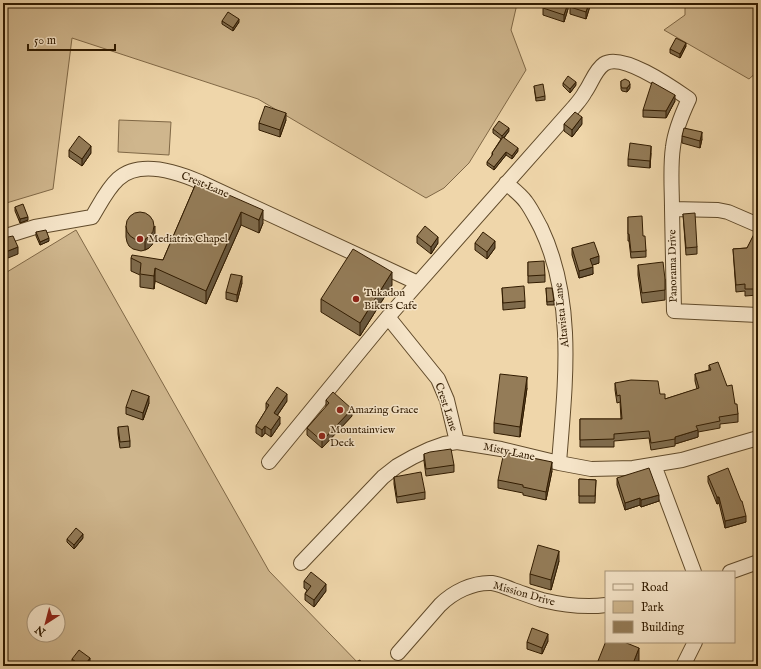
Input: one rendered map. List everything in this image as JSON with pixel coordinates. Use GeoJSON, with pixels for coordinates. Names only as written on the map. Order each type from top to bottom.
{"type":"FeatureCollection","features":[{"type":"Feature","properties":{"kind":"street"},"geometry":{"type":"LineString","coordinates":[[268,462],[388,317],[584,94],[597,71],[603,65],[610,62],[620,62],[659,79],[689,99],[681,117],[673,146],[672,209],[718,210],[728,212],[758,225]]}},
{"type":"Feature","properties":{"kind":"street","name":"Crest Lane"},"geometry":{"type":"LineString","coordinates":[[3,237],[35,227],[92,217],[108,192],[122,176],[133,171],[146,168],[184,175],[418,283]]}},
{"type":"Feature","properties":{"kind":"street","name":"Altavista Lane"},"geometry":{"type":"LineString","coordinates":[[506,182],[525,200],[534,215],[552,254],[559,281],[566,351],[565,389],[558,463]]}},
{"type":"Feature","properties":{"kind":"street","name":"Panorama Drive"},"geometry":{"type":"LineString","coordinates":[[672,209],[674,311],[758,315]]}},
{"type":"Feature","properties":{"kind":"street","name":"Crest Lane"},"geometry":{"type":"LineString","coordinates":[[388,317],[438,379],[447,400],[457,442]]}},
{"type":"Feature","properties":{"kind":"street","name":"Misty Lane"},"geometry":{"type":"LineString","coordinates":[[301,563],[383,478],[397,466],[412,457],[444,444],[457,442],[501,449],[558,463],[591,469],[633,468],[682,460],[758,438]]}},
{"type":"Feature","properties":{"kind":"street"},"geometry":{"type":"LineString","coordinates":[[654,465],[694,571]]}},
{"type":"Feature","properties":{"kind":"street"},"geometry":{"type":"LineString","coordinates":[[733,571],[758,562]]}},
{"type":"Feature","properties":{"kind":"street","name":"Mission Drive"},"geometry":{"type":"LineString","coordinates":[[398,653],[446,599],[463,589],[483,584],[493,583],[542,600],[561,604],[582,606],[605,605]]}},
{"type":"Feature","properties":{"kind":"street"},"geometry":{"type":"LineString","coordinates":[[682,666],[694,643]]}},
{"type":"Feature","properties":{"kind":"green space"},"geometry":{"type":"Polygon","coordinates":[[[3,3],[519,3],[517,4],[511,30],[526,70],[469,163],[444,188],[426,198],[258,99],[72,38],[53,189],[3,204],[3,3]]]}},
{"type":"Feature","properties":{"kind":"green space"},"geometry":{"type":"Polygon","coordinates":[[[683,3],[758,3],[758,71],[749,79],[664,30],[685,15],[685,7],[683,3]]]}},
{"type":"Feature","properties":{"kind":"green space"},"geometry":{"type":"Polygon","coordinates":[[[119,120],[171,122],[169,155],[118,152],[119,120]]]}},
{"type":"Feature","properties":{"kind":"green space"},"geometry":{"type":"Polygon","coordinates":[[[76,230],[269,571],[361,666],[3,666],[3,280],[7,272],[76,230]]]}},
{"type":"Feature","properties":{"kind":"building"},"geometry":{"type":"Polygon","coordinates":[[[545,3],[568,3],[564,15],[543,8],[545,3]]]}},
{"type":"Feature","properties":{"kind":"building"},"geometry":{"type":"Polygon","coordinates":[[[571,3],[589,3],[586,12],[570,7],[571,3]]]}},
{"type":"Feature","properties":{"kind":"building"},"geometry":{"type":"Polygon","coordinates":[[[228,12],[239,19],[233,28],[222,21],[228,12]]]}},
{"type":"Feature","properties":{"kind":"building"},"geometry":{"type":"Polygon","coordinates":[[[676,38],[686,43],[680,54],[670,49],[676,38]]]}},
{"type":"Feature","properties":{"kind":"building"},"geometry":{"type":"Polygon","coordinates":[[[568,76],[576,82],[570,89],[563,83],[568,76]]]}},
{"type":"Feature","properties":{"kind":"building"},"geometry":{"type":"Polygon","coordinates":[[[625,79],[629,81],[630,84],[627,88],[622,88],[621,81],[625,79]]]}},
{"type":"Feature","properties":{"kind":"building"},"geometry":{"type":"Polygon","coordinates":[[[652,82],[675,95],[666,111],[643,110],[652,82]]]}},
{"type":"Feature","properties":{"kind":"building"},"geometry":{"type":"Polygon","coordinates":[[[543,84],[545,96],[536,98],[534,86],[543,84]]]}},
{"type":"Feature","properties":{"kind":"building"},"geometry":{"type":"Polygon","coordinates":[[[265,106],[286,113],[280,130],[259,123],[265,106]]]}},
{"type":"Feature","properties":{"kind":"building"},"geometry":{"type":"Polygon","coordinates":[[[575,112],[582,117],[572,130],[564,124],[575,112]]]}},
{"type":"Feature","properties":{"kind":"building"},"geometry":{"type":"Polygon","coordinates":[[[499,121],[509,128],[502,136],[493,129],[499,121]]]}},
{"type":"Feature","properties":{"kind":"building"},"geometry":{"type":"Polygon","coordinates":[[[684,128],[702,132],[700,141],[682,136],[684,128]]]}},
{"type":"Feature","properties":{"kind":"building"},"geometry":{"type":"Polygon","coordinates":[[[79,136],[91,146],[82,159],[69,150],[79,136]]]}},
{"type":"Feature","properties":{"kind":"building"},"geometry":{"type":"Polygon","coordinates":[[[503,137],[518,148],[512,156],[506,152],[494,167],[487,162],[503,137]]]}},
{"type":"Feature","properties":{"kind":"building"},"geometry":{"type":"Polygon","coordinates":[[[630,143],[651,146],[650,161],[628,159],[630,143]]]}},
{"type":"Feature","properties":{"kind":"building"},"geometry":{"type":"Polygon","coordinates":[[[197,181],[263,210],[259,220],[241,212],[206,291],[155,268],[154,276],[140,274],[141,263],[131,258],[132,255],[163,260],[197,181]]]}},
{"type":"Feature","properties":{"kind":"building"},"geometry":{"type":"Polygon","coordinates":[[[23,204],[28,217],[20,219],[15,207],[23,204]]]}},
{"type":"Feature","properties":{"kind":"building"},"geometry":{"type":"Polygon","coordinates":[[[140,212],[150,216],[154,226],[150,236],[140,240],[130,236],[126,226],[130,216],[140,212]]]}},
{"type":"Feature","properties":{"kind":"building"},"geometry":{"type":"Polygon","coordinates":[[[695,213],[697,247],[686,248],[683,214],[695,213]]]}},
{"type":"Feature","properties":{"kind":"building"},"geometry":{"type":"Polygon","coordinates":[[[642,216],[643,236],[645,236],[646,251],[631,252],[628,234],[628,217],[642,216]]]}},
{"type":"Feature","properties":{"kind":"building"},"geometry":{"type":"Polygon","coordinates":[[[425,226],[438,237],[431,247],[417,236],[425,226]]]}},
{"type":"Feature","properties":{"kind":"building"},"geometry":{"type":"Polygon","coordinates":[[[757,228],[758,289],[745,289],[745,284],[736,285],[733,249],[747,248],[757,228]]]}},
{"type":"Feature","properties":{"kind":"building"},"geometry":{"type":"Polygon","coordinates":[[[46,230],[49,238],[40,242],[36,232],[46,230]]]}},
{"type":"Feature","properties":{"kind":"building"},"geometry":{"type":"Polygon","coordinates":[[[483,232],[495,241],[487,252],[475,243],[483,232]]]}},
{"type":"Feature","properties":{"kind":"building"},"geometry":{"type":"Polygon","coordinates":[[[13,236],[18,247],[3,253],[3,238],[13,236]]]}},
{"type":"Feature","properties":{"kind":"building"},"geometry":{"type":"Polygon","coordinates":[[[594,242],[599,256],[590,259],[593,267],[579,271],[572,248],[594,242]]]}},
{"type":"Feature","properties":{"kind":"building","name":"Tukadon Bikers Cafe"},"geometry":{"type":"Polygon","coordinates":[[[353,249],[392,272],[360,323],[321,299],[353,249]]]}},
{"type":"Feature","properties":{"kind":"building"},"geometry":{"type":"Polygon","coordinates":[[[544,261],[545,275],[528,276],[528,262],[544,261]]]}},
{"type":"Feature","properties":{"kind":"building"},"geometry":{"type":"Polygon","coordinates":[[[663,262],[665,290],[642,293],[638,265],[663,262]]]}},
{"type":"Feature","properties":{"kind":"building"},"geometry":{"type":"Polygon","coordinates":[[[231,274],[242,276],[237,295],[226,292],[231,274]]]}},
{"type":"Feature","properties":{"kind":"building"},"geometry":{"type":"Polygon","coordinates":[[[524,286],[525,301],[503,303],[502,288],[524,286]]]}},
{"type":"Feature","properties":{"kind":"building"},"geometry":{"type":"Polygon","coordinates":[[[546,288],[552,288],[554,301],[547,302],[546,288]]]}},
{"type":"Feature","properties":{"kind":"building"},"geometry":{"type":"Polygon","coordinates":[[[718,362],[727,386],[732,385],[738,414],[719,417],[720,421],[696,426],[698,430],[675,437],[675,439],[651,443],[649,431],[614,434],[614,439],[580,440],[580,419],[622,419],[620,395],[617,396],[615,383],[631,380],[658,381],[660,394],[665,394],[665,399],[699,388],[695,374],[711,370],[709,365],[718,362]]]}},
{"type":"Feature","properties":{"kind":"building"},"geometry":{"type":"Polygon","coordinates":[[[500,374],[527,377],[520,427],[494,423],[500,374]]]}},
{"type":"Feature","properties":{"kind":"building"},"geometry":{"type":"Polygon","coordinates":[[[277,387],[287,394],[274,413],[280,417],[271,430],[265,426],[262,430],[256,426],[269,405],[266,403],[277,387]]]}},
{"type":"Feature","properties":{"kind":"building"},"geometry":{"type":"Polygon","coordinates":[[[132,390],[149,396],[143,413],[126,407],[132,390]]]}},
{"type":"Feature","properties":{"kind":"building"},"geometry":{"type":"Polygon","coordinates":[[[333,392],[352,409],[322,441],[307,428],[329,403],[326,400],[333,392]]]}},
{"type":"Feature","properties":{"kind":"building"},"geometry":{"type":"Polygon","coordinates":[[[128,426],[130,441],[120,442],[118,427],[128,426]]]}},
{"type":"Feature","properties":{"kind":"building"},"geometry":{"type":"Polygon","coordinates":[[[451,449],[454,465],[426,469],[424,454],[451,449]]]}},
{"type":"Feature","properties":{"kind":"building"},"geometry":{"type":"Polygon","coordinates":[[[504,452],[552,462],[546,492],[523,487],[523,485],[498,480],[504,452]]]}},
{"type":"Feature","properties":{"kind":"building"},"geometry":{"type":"Polygon","coordinates":[[[649,468],[659,495],[641,500],[640,498],[625,503],[617,478],[649,468]]]}},
{"type":"Feature","properties":{"kind":"building"},"geometry":{"type":"Polygon","coordinates":[[[728,468],[742,501],[746,516],[725,521],[719,497],[717,497],[708,476],[728,468]]]}},
{"type":"Feature","properties":{"kind":"building"},"geometry":{"type":"Polygon","coordinates":[[[421,472],[425,492],[397,497],[394,477],[421,472]]]}},
{"type":"Feature","properties":{"kind":"building"},"geometry":{"type":"Polygon","coordinates":[[[579,479],[596,480],[595,496],[579,496],[579,479]]]}},
{"type":"Feature","properties":{"kind":"building"},"geometry":{"type":"Polygon","coordinates":[[[76,528],[83,534],[74,545],[67,539],[76,528]]]}},
{"type":"Feature","properties":{"kind":"building"},"geometry":{"type":"Polygon","coordinates":[[[538,545],[559,551],[551,580],[530,574],[538,545]]]}},
{"type":"Feature","properties":{"kind":"building"},"geometry":{"type":"Polygon","coordinates":[[[311,572],[326,584],[314,600],[305,594],[311,586],[304,581],[311,572]]]}},
{"type":"Feature","properties":{"kind":"building"},"geometry":{"type":"Polygon","coordinates":[[[532,628],[548,634],[542,648],[527,642],[532,628]]]}},
{"type":"Feature","properties":{"kind":"building"},"geometry":{"type":"Polygon","coordinates":[[[605,643],[626,643],[639,648],[632,666],[596,666],[605,643]]]}},
{"type":"Feature","properties":{"kind":"building"},"geometry":{"type":"Polygon","coordinates":[[[79,650],[90,658],[84,666],[81,666],[72,659],[79,650]]]}},
{"type":"Feature","properties":{"kind":"building"},"geometry":{"type":"Polygon","coordinates":[[[360,660],[363,666],[348,666],[360,660]]]}},
{"type":"Feature","properties":{"kind":"place","name":"Mediatrix Chapel"},"geometry":{"type":"Point","coordinates":[140,239]}},
{"type":"Feature","properties":{"kind":"place","name":"Tukadon Bikers Cafe"},"geometry":{"type":"Point","coordinates":[356,299]}},
{"type":"Feature","properties":{"kind":"place","name":"Amazing Grace"},"geometry":{"type":"Point","coordinates":[340,410]}},
{"type":"Feature","properties":{"kind":"place","name":"Mountainview Deck"},"geometry":{"type":"Point","coordinates":[322,436]}}]}
